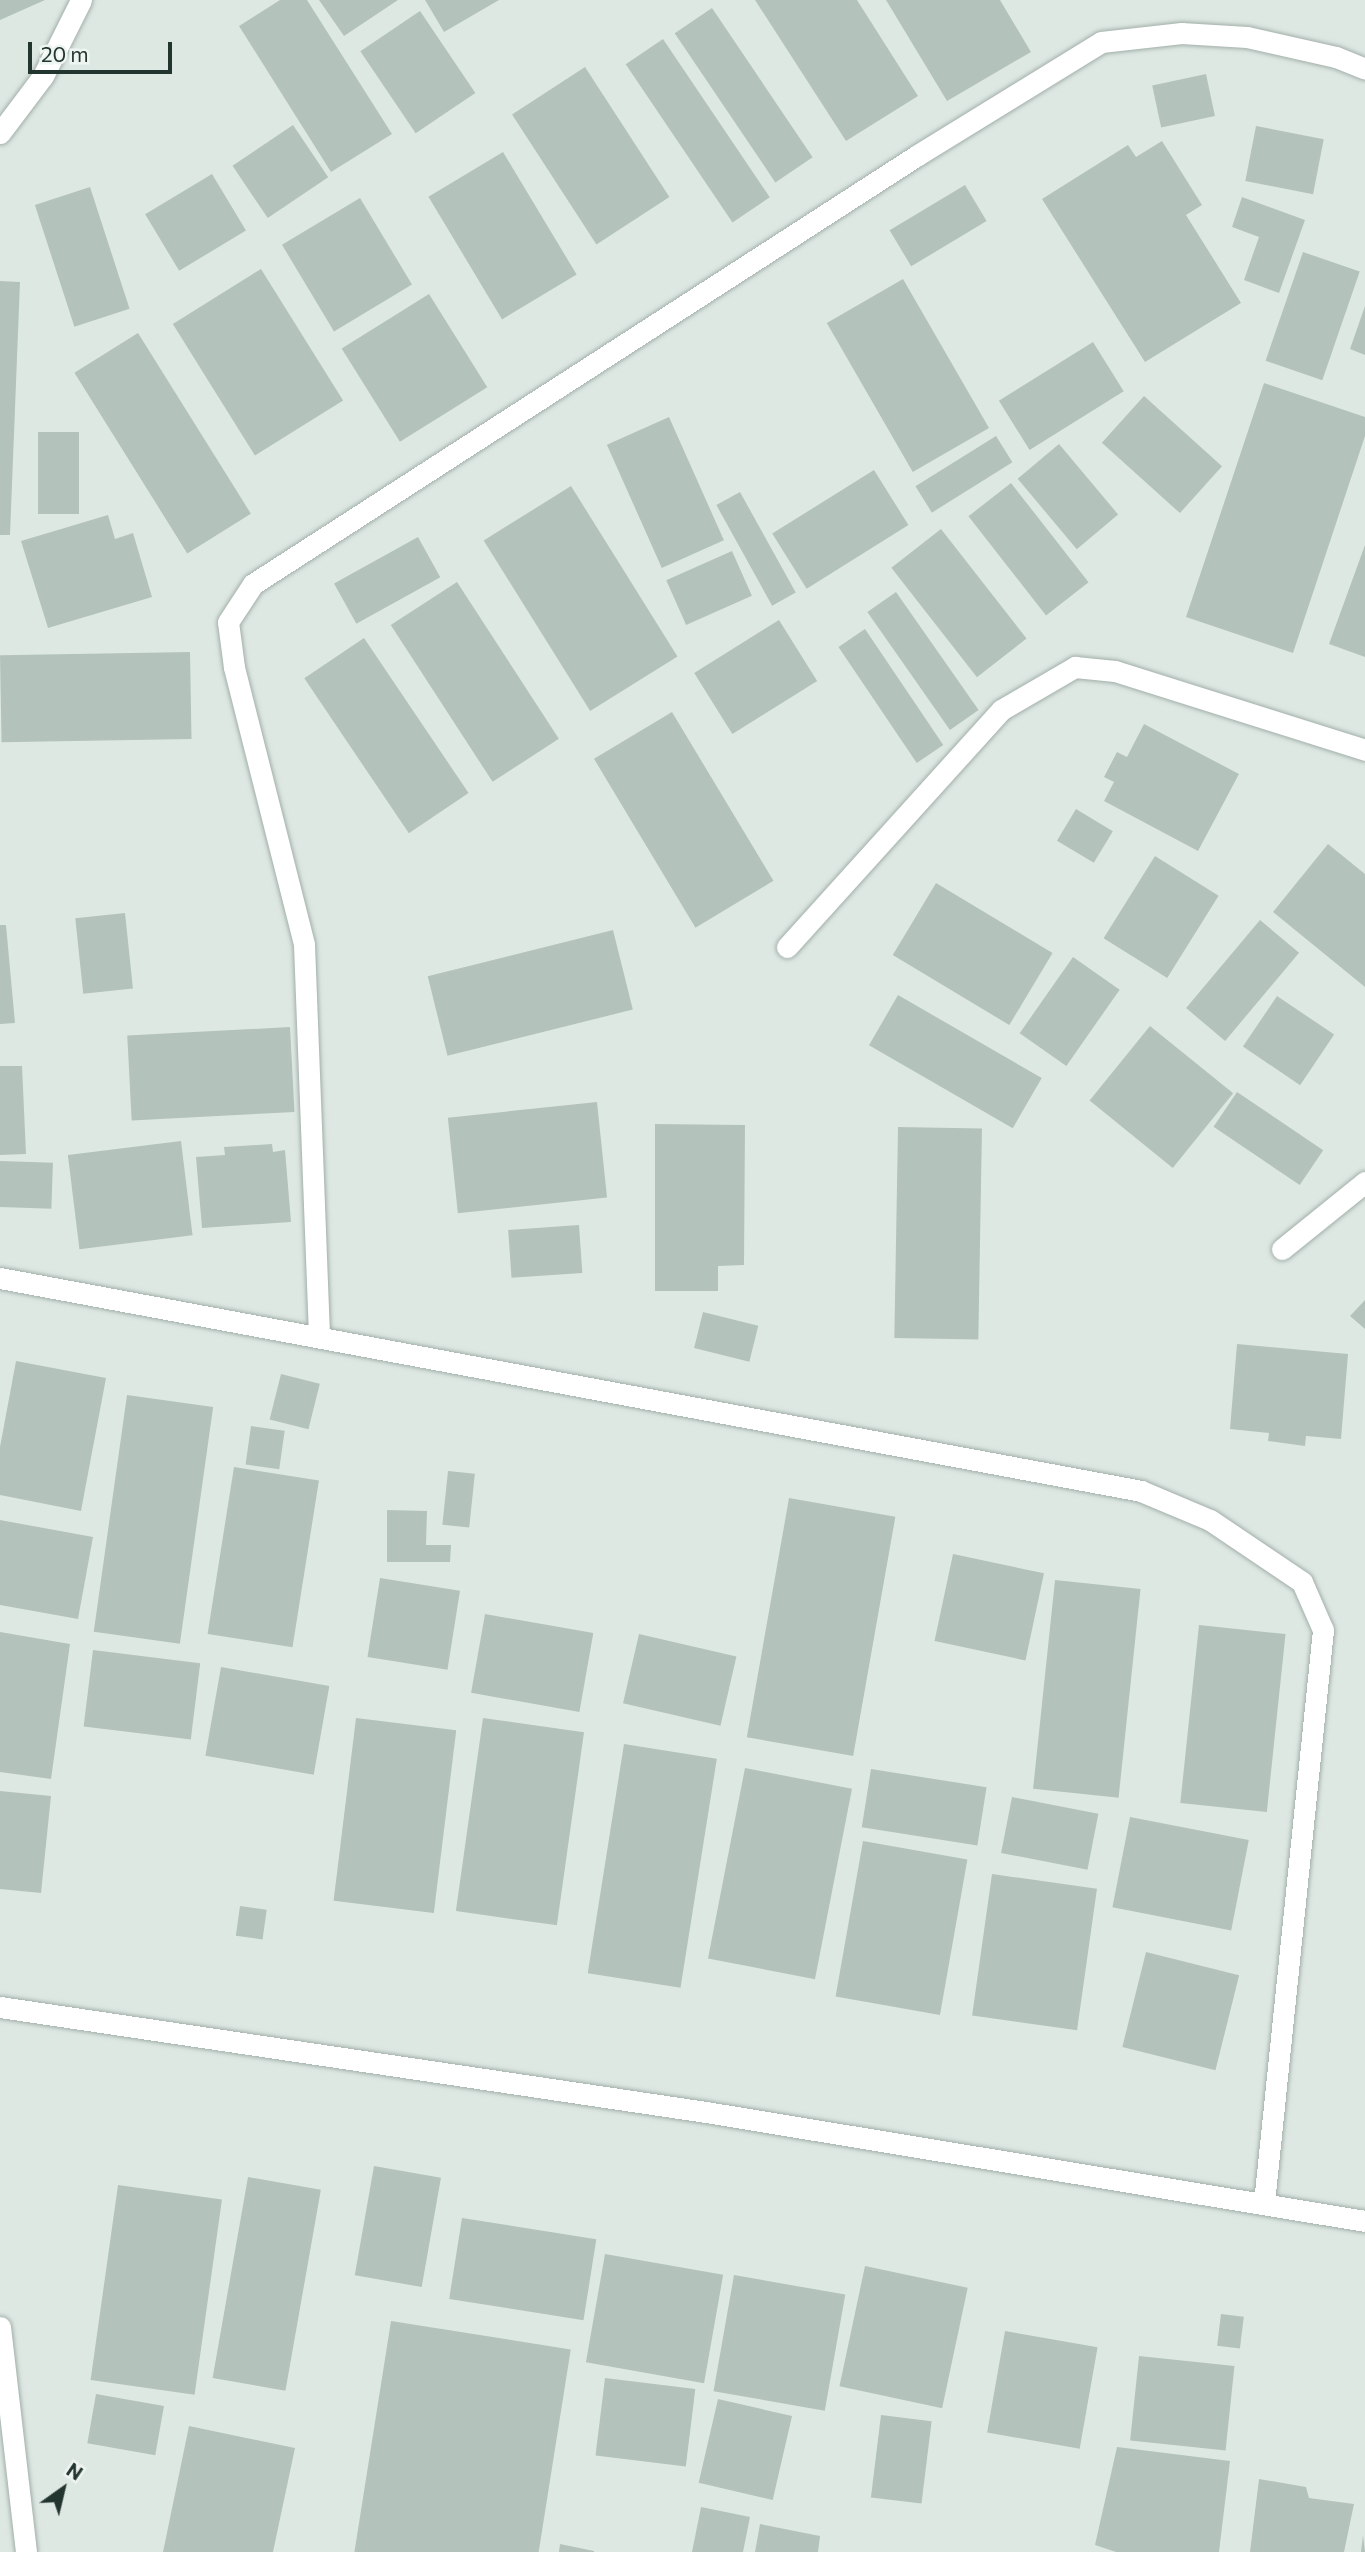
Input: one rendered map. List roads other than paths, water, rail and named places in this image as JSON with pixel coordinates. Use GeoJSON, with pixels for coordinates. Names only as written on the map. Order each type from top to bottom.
{"type":"FeatureCollection","features":[{"type":"Feature","properties":{"kind":"street"},"geometry":{"type":"LineString","coordinates":[[0,134],[43,76],[81,0]]}},
{"type":"Feature","properties":{"kind":"street"},"geometry":{"type":"LineString","coordinates":[[319,1335],[304,944],[234,667],[228,622],[253,584],[916,156],[1101,42],[1181,33],[1247,37],[1336,57],[1365,69]]}},
{"type":"Feature","properties":{"kind":"street"},"geometry":{"type":"LineString","coordinates":[[787,947],[1000,710],[1075,667],[1115,671],[1365,750]]}},
{"type":"Feature","properties":{"kind":"street"},"geometry":{"type":"LineString","coordinates":[[1282,1250],[1365,1182]]}},
{"type":"Feature","properties":{"kind":"street"},"geometry":{"type":"LineString","coordinates":[[0,1278],[319,1335],[1141,1491],[1210,1520],[1302,1582],[1323,1630],[1264,2203]]}},
{"type":"Feature","properties":{"kind":"street"},"geometry":{"type":"LineString","coordinates":[[0,2007],[706,2112],[1365,2221]]}},
{"type":"Feature","properties":{"kind":"street"},"geometry":{"type":"LineString","coordinates":[[0,2327],[26,2552]]}}]}
